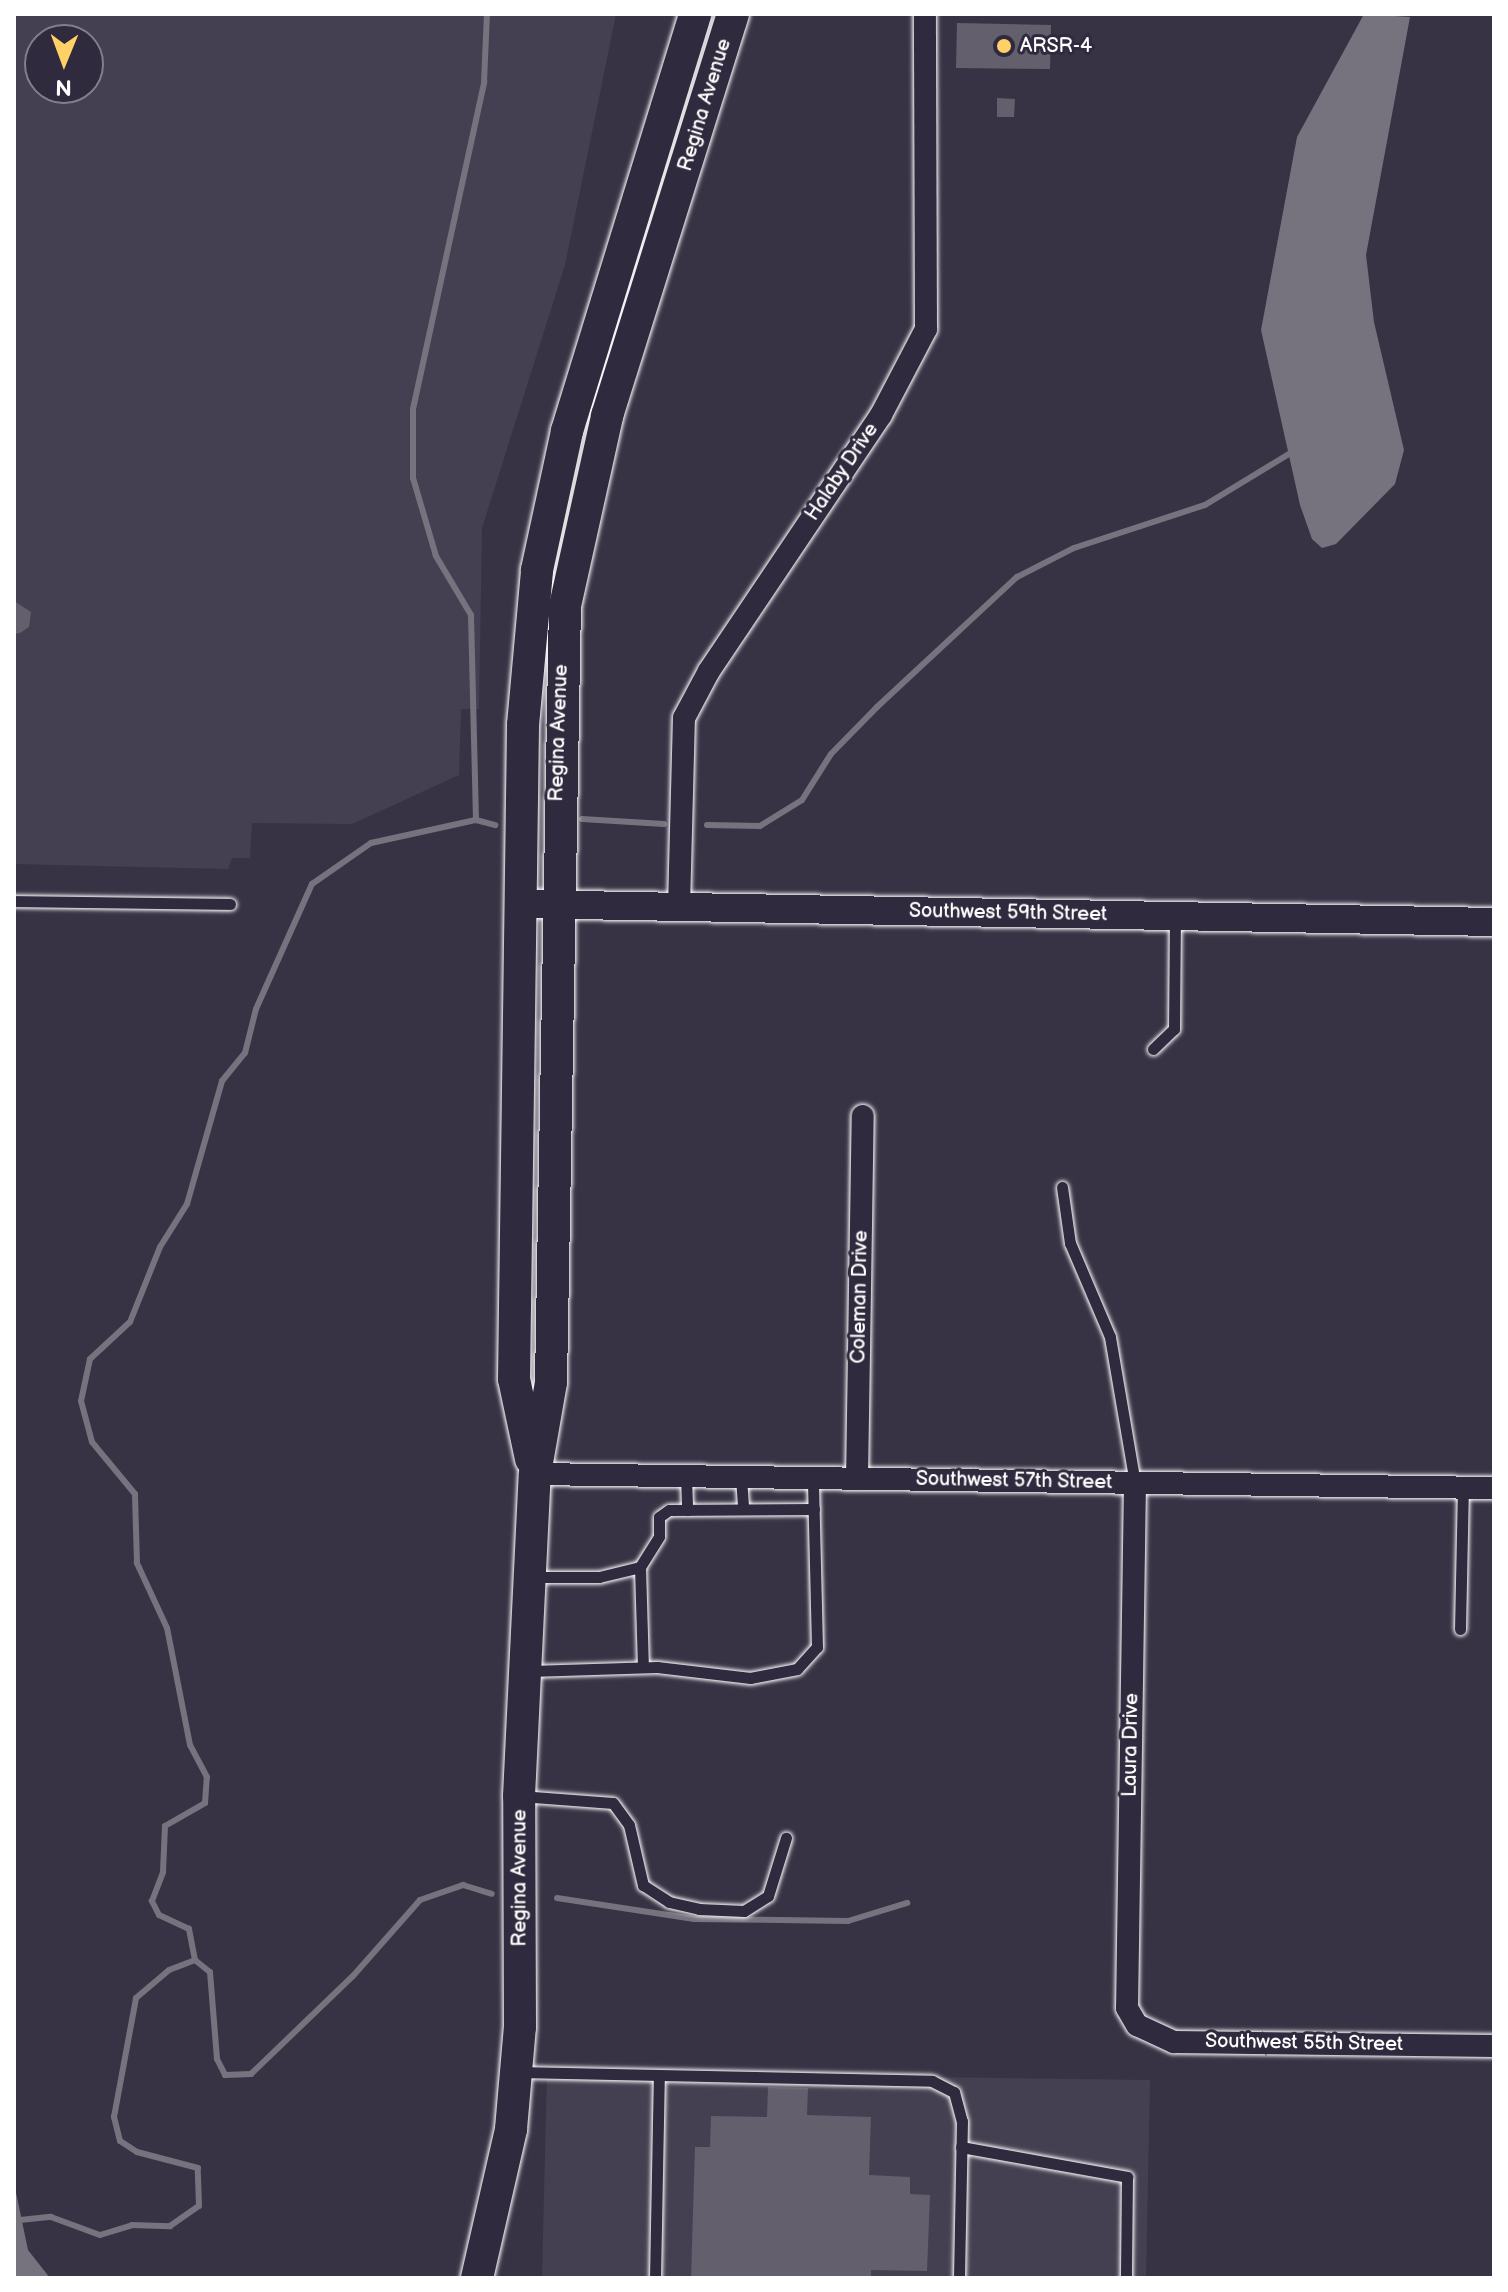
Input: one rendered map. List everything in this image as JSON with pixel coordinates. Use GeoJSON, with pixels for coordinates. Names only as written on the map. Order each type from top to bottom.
{"type":"FeatureCollection","features":[{"type":"Feature","properties":{"kind":"main road","name":"Regina Avenue"},"geometry":{"type":"LineString","coordinates":[[535,1474],[514,1379],[524,711],[547,506],[695,14]]}},
{"type":"Feature","properties":{"kind":"main road","name":"Regina Avenue"},"geometry":{"type":"LineString","coordinates":[[477,2278],[494,2223],[517,2072],[519,1796],[525,1671],[535,1474],[551,1382],[556,904],[564,622],[583,504],[733,14]]}},
{"type":"Feature","properties":{"kind":"street","name":"Halaby Drive"},"geometry":{"type":"LineString","coordinates":[[679,907],[684,718],[709,671],[888,403],[926,329],[925,14]]}},
{"type":"Feature","properties":{"kind":"street","name":"Southwest 59th Street"},"geometry":{"type":"LineString","coordinates":[[522,904],[1494,922]]}},
{"type":"Feature","properties":{"kind":"street","name":"Coleman Drive"},"geometry":{"type":"LineString","coordinates":[[857,1479],[863,1116]]}},
{"type":"Feature","properties":{"kind":"street","name":"Southwest 57th Street"},"geometry":{"type":"LineString","coordinates":[[535,1474],[1494,1488]]}},
{"type":"Feature","properties":{"kind":"street","name":"Laura Drive"},"geometry":{"type":"LineString","coordinates":[[1127,2008],[1135,1483]]}},
{"type":"Feature","properties":{"kind":"street","name":"Southwest 55th Street"},"geometry":{"type":"LineString","coordinates":[[1127,2008],[1137,2025],[1174,2042],[1494,2046]]}},
{"type":"Feature","properties":{"kind":"lane"},"geometry":{"type":"LineString","coordinates":[[14,901],[230,904]]}},
{"type":"Feature","properties":{"kind":"lane"},"geometry":{"type":"LineString","coordinates":[[1153,1049],[1174,1029],[1175,916]]}},
{"type":"Feature","properties":{"kind":"lane"},"geometry":{"type":"LineString","coordinates":[[1062,1187],[1070,1243],[1110,1337],[1135,1483]]}},
{"type":"Feature","properties":{"kind":"lane"},"geometry":{"type":"LineString","coordinates":[[686,1476],[687,1510]]}},
{"type":"Feature","properties":{"kind":"lane"},"geometry":{"type":"LineString","coordinates":[[741,1477],[743,1509]]}},
{"type":"Feature","properties":{"kind":"lane"},"geometry":{"type":"LineString","coordinates":[[525,1671],[643,1667],[750,1678],[797,1669],[810,1659],[817,1635],[813,1478]]}},
{"type":"Feature","properties":{"kind":"lane"},"geometry":{"type":"LineString","coordinates":[[1460,1629],[1463,1488]]}},
{"type":"Feature","properties":{"kind":"lane"},"geometry":{"type":"LineString","coordinates":[[643,1667],[640,1567],[659,1536],[659,1517],[687,1510],[814,1509]]}},
{"type":"Feature","properties":{"kind":"lane"},"geometry":{"type":"LineString","coordinates":[[530,1577],[599,1577],[640,1567]]}},
{"type":"Feature","properties":{"kind":"lane"},"geometry":{"type":"LineString","coordinates":[[519,1796],[613,1803],[629,1825],[643,1885],[669,1902],[699,1909],[744,1911],[768,1896],[786,1838]]}},
{"type":"Feature","properties":{"kind":"lane"},"geometry":{"type":"LineString","coordinates":[[517,2072],[932,2081],[954,2092],[961,2147],[959,2278]]}},
{"type":"Feature","properties":{"kind":"lane"},"geometry":{"type":"LineString","coordinates":[[655,2278],[659,2075]]}},
{"type":"Feature","properties":{"kind":"lane"},"geometry":{"type":"LineString","coordinates":[[961,2147],[1127,2177],[1126,2278]]}},
{"type":"Feature","properties":{"kind":"shaded area"},"geometry":{"type":"Polygon","coordinates":[[[14,14],[616,14],[565,265],[482,528],[479,709],[461,709],[459,775],[352,824],[252,823],[250,858],[232,858],[228,869],[14,864],[14,14]]]}},
{"type":"Feature","properties":{"kind":"shaded area"},"geometry":{"type":"Polygon","coordinates":[[[1364,14],[1410,17],[1366,255],[1374,322],[1404,450],[1395,484],[1336,544],[1322,548],[1312,539],[1300,505],[1261,330],[1297,137],[1364,14]]]}},
{"type":"Feature","properties":{"kind":"shaded area"},"geometry":{"type":"Polygon","coordinates":[[[547,2072],[1150,2080],[1146,2278],[542,2278],[547,2072]]]}},
{"type":"Feature","properties":{"kind":"shaded area"},"geometry":{"type":"Polygon","coordinates":[[[14,2183],[28,2250],[50,2278],[14,2278],[14,2183]]]}},
{"type":"Feature","properties":{"kind":"building","name":"ARSR-4"},"geometry":{"type":"Polygon","coordinates":[[[957,23],[1051,25],[1050,69],[956,68],[957,23]]]}},
{"type":"Feature","properties":{"kind":"building"},"geometry":{"type":"Polygon","coordinates":[[[997,98],[1015,99],[1014,117],[997,117],[997,98]]]}},
{"type":"Feature","properties":{"kind":"building"},"geometry":{"type":"Polygon","coordinates":[[[14,601],[31,612],[29,627],[14,634],[14,601]]]}},
{"type":"Feature","properties":{"kind":"building"},"geometry":{"type":"Polygon","coordinates":[[[768,2087],[808,2088],[807,2115],[871,2117],[869,2175],[910,2177],[910,2194],[930,2195],[927,2271],[871,2270],[871,2278],[691,2278],[695,2147],[710,2147],[711,2116],[767,2117],[768,2087]]]}},
{"type":"Feature","properties":{"kind":"waterway"},"geometry":{"type":"LineString","coordinates":[[195,1960],[189,1929],[159,1915],[152,1901],[163,1872],[165,1826],[205,1803],[207,1777],[190,1745],[167,1628],[137,1563],[135,1494],[92,1442],[81,1401],[90,1359],[130,1322],[160,1247],[187,1204],[222,1081],[245,1053],[256,1009],[312,884],[371,843],[476,820],[471,615],[436,556],[413,478],[413,409],[484,82],[487,14]]}},
{"type":"Feature","properties":{"kind":"waterway"},"geometry":{"type":"LineString","coordinates":[[707,825],[760,826],[802,800],[831,754],[1017,577],[1074,548],[1205,505],[1292,452]]}},
{"type":"Feature","properties":{"kind":"waterway"},"geometry":{"type":"LineString","coordinates":[[582,819],[664,824]]}},
{"type":"Feature","properties":{"kind":"waterway"},"geometry":{"type":"LineString","coordinates":[[476,820],[495,825]]}},
{"type":"Feature","properties":{"kind":"waterway"},"geometry":{"type":"LineString","coordinates":[[20,2220],[51,2217],[100,2235],[132,2225],[170,2226],[199,2206],[198,2168],[137,2152],[120,2141],[114,2117],[136,1998],[169,1970],[195,1960],[210,1972],[217,2059],[225,2075],[251,2074],[353,1976],[420,1900],[463,1885],[492,1894]]}},
{"type":"Feature","properties":{"kind":"waterway"},"geometry":{"type":"LineString","coordinates":[[557,1898],[694,1919],[848,1921],[907,1903]]}},
{"type":"Feature","properties":{"kind":"place","name":"ARSR-4"},"geometry":{"type":"Point","coordinates":[1004,46]}}]}
